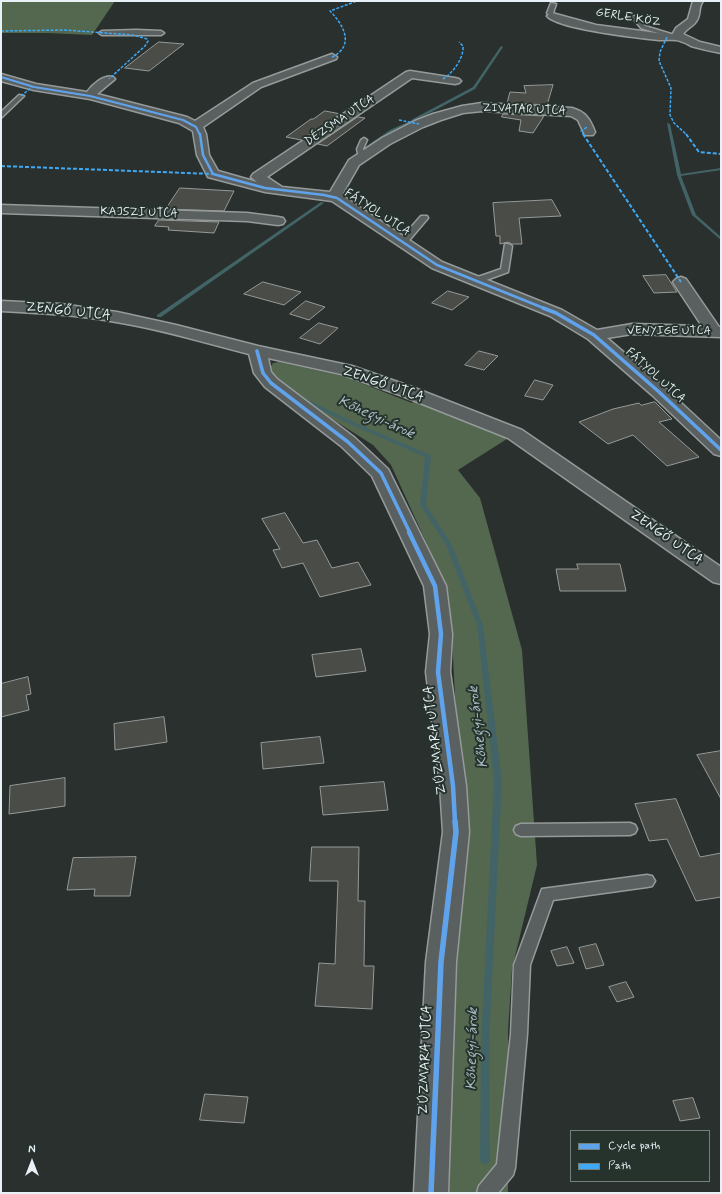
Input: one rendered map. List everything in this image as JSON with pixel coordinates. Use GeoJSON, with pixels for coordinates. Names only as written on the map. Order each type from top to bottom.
{"type":"FeatureCollection","features":[{"type":"Feature","properties":{"kind":"street"},"geometry":{"type":"LineString","coordinates":[[698,1],[696,3],[692,20],[679,29],[677,33],[678,37],[696,44],[721,50]]}},
{"type":"Feature","properties":{"kind":"street","name":"GERLE KÖZ"},"geometry":{"type":"LineString","coordinates":[[552,16],[564,21],[637,35],[678,37]]}},
{"type":"Feature","properties":{"kind":"street"},"geometry":{"type":"LineString","coordinates":[[1,77],[34,87],[90,96],[183,120],[196,126],[257,85],[332,57]]}},
{"type":"Feature","properties":{"kind":"street","name":"DÉZSMA UTCA"},"geometry":{"type":"LineString","coordinates":[[283,191],[267,184],[258,177],[410,74],[454,81]]}},
{"type":"Feature","properties":{"kind":"street"},"geometry":{"type":"LineString","coordinates":[[90,96],[94,90],[109,78]]}},
{"type":"Feature","properties":{"kind":"street","name":"ZIVATAR UTCA"},"geometry":{"type":"LineString","coordinates":[[337,198],[336,193],[354,163],[386,141],[419,124],[462,110],[482,107],[512,108],[579,114],[583,118],[589,132]]}},
{"type":"Feature","properties":{"kind":"street","name":"FÁTYOL UTCA"},"geometry":{"type":"LineString","coordinates":[[196,126],[201,133],[203,155],[213,174],[260,187],[337,198],[437,265],[556,313],[594,336],[658,391],[721,450]]}},
{"type":"Feature","properties":{"kind":"street","name":"KAJSZI UTCA"},"geometry":{"type":"LineString","coordinates":[[1,209],[248,217],[278,221]]}},
{"type":"Feature","properties":{"kind":"street"},"geometry":{"type":"LineString","coordinates":[[681,282],[717,331]]}},
{"type":"Feature","properties":{"kind":"street","name":"ZENGŐ UTCA"},"geometry":{"type":"LineString","coordinates":[[1,306],[61,309],[117,317],[176,330],[257,351],[346,370],[406,391],[515,434],[721,577]]}},
{"type":"Feature","properties":{"kind":"street","name":"VENYIGE UTCA"},"geometry":{"type":"LineString","coordinates":[[594,336],[632,330],[717,331]]}},
{"type":"Feature","properties":{"kind":"street","name":"ZÚZMARA UTCA"},"geometry":{"type":"LineString","coordinates":[[257,351],[263,372],[271,383],[348,442],[381,473],[435,586],[441,634],[438,672],[453,786],[456,832],[441,962],[430,1193]]}},
{"type":"Feature","properties":{"kind":"lane"},"geometry":{"type":"LineString","coordinates":[[552,16],[550,13],[553,4]]}},
{"type":"Feature","properties":{"kind":"lane"},"geometry":{"type":"LineString","coordinates":[[634,17],[644,26],[678,37]]}},
{"type":"Feature","properties":{"kind":"lane"},"geometry":{"type":"LineString","coordinates":[[102,33],[161,33]]}},
{"type":"Feature","properties":{"kind":"lane"},"geometry":{"type":"LineString","coordinates":[[1,116],[22,96]]}},
{"type":"Feature","properties":{"kind":"lane"},"geometry":{"type":"LineString","coordinates":[[363,157],[360,149],[364,140]]}},
{"type":"Feature","properties":{"kind":"lane"},"geometry":{"type":"LineString","coordinates":[[403,242],[424,218]]}},
{"type":"Feature","properties":{"kind":"lane"},"geometry":{"type":"LineString","coordinates":[[476,280],[505,270],[508,246]]}},
{"type":"Feature","properties":{"kind":"lane"},"geometry":{"type":"LineString","coordinates":[[521,830],[630,829]]}},
{"type":"Feature","properties":{"kind":"lane"},"geometry":{"type":"LineString","coordinates":[[486,1193],[506,1168],[519,1034],[522,965],[547,894],[647,881]]}},
{"type":"Feature","properties":{"kind":"green space"},"geometry":{"type":"Polygon","coordinates":[[[1,1],[115,1],[92,35],[1,33],[1,1]]]}},
{"type":"Feature","properties":{"kind":"green space"},"geometry":{"type":"Polygon","coordinates":[[[279,362],[343,376],[412,403],[417,399],[510,437],[458,470],[480,498],[522,650],[537,865],[512,969],[508,1031],[508,1193],[446,1193],[458,753],[451,619],[441,575],[391,465],[373,445],[274,382],[269,370],[273,363],[279,362]]]}},
{"type":"Feature","properties":{"kind":"building"},"geometry":{"type":"Polygon","coordinates":[[[159,42],[184,44],[149,71],[125,68],[159,42]]]}},
{"type":"Feature","properties":{"kind":"building"},"geometry":{"type":"Polygon","coordinates":[[[553,85],[547,105],[507,103],[510,92],[526,93],[524,86],[553,85]]]}},
{"type":"Feature","properties":{"kind":"building"},"geometry":{"type":"Polygon","coordinates":[[[325,111],[341,114],[301,140],[286,137],[311,119],[325,111]]]}},
{"type":"Feature","properties":{"kind":"building"},"geometry":{"type":"Polygon","coordinates":[[[503,114],[544,116],[533,133],[519,131],[521,120],[502,117],[503,114]]]}},
{"type":"Feature","properties":{"kind":"building"},"geometry":{"type":"Polygon","coordinates":[[[358,117],[365,118],[327,146],[318,144],[358,117]]]}},
{"type":"Feature","properties":{"kind":"building"},"geometry":{"type":"Polygon","coordinates":[[[180,188],[234,191],[224,211],[166,209],[180,188]]]}},
{"type":"Feature","properties":{"kind":"building"},"geometry":{"type":"Polygon","coordinates":[[[552,200],[561,216],[519,218],[522,244],[512,244],[508,242],[500,244],[500,236],[496,236],[493,203],[552,200]]]}},
{"type":"Feature","properties":{"kind":"building"},"geometry":{"type":"Polygon","coordinates":[[[159,220],[219,222],[214,233],[168,230],[169,227],[155,226],[159,220]]]}},
{"type":"Feature","properties":{"kind":"building"},"geometry":{"type":"Polygon","coordinates":[[[666,275],[677,292],[654,293],[643,276],[666,275]]]}},
{"type":"Feature","properties":{"kind":"building"},"geometry":{"type":"Polygon","coordinates":[[[263,282],[301,292],[284,305],[244,294],[263,282]]]}},
{"type":"Feature","properties":{"kind":"building"},"geometry":{"type":"Polygon","coordinates":[[[448,291],[469,297],[452,310],[432,303],[448,291]]]}},
{"type":"Feature","properties":{"kind":"building"},"geometry":{"type":"Polygon","coordinates":[[[306,301],[325,307],[309,320],[290,314],[306,301]]]}},
{"type":"Feature","properties":{"kind":"building"},"geometry":{"type":"Polygon","coordinates":[[[319,323],[338,328],[320,344],[300,338],[319,323]]]}},
{"type":"Feature","properties":{"kind":"building"},"geometry":{"type":"Polygon","coordinates":[[[479,351],[498,356],[484,370],[465,365],[479,351]]]}},
{"type":"Feature","properties":{"kind":"building"},"geometry":{"type":"Polygon","coordinates":[[[535,380],[553,385],[543,400],[525,396],[535,380]]]}},
{"type":"Feature","properties":{"kind":"building"},"geometry":{"type":"Polygon","coordinates":[[[655,402],[672,419],[659,422],[699,457],[667,466],[633,435],[608,444],[579,422],[613,409],[639,403],[641,405],[655,402]]]}},
{"type":"Feature","properties":{"kind":"building"},"geometry":{"type":"Polygon","coordinates":[[[285,513],[303,543],[317,540],[332,568],[358,562],[371,585],[320,597],[303,563],[282,568],[273,550],[280,549],[262,519],[285,513]]]}},
{"type":"Feature","properties":{"kind":"building"},"geometry":{"type":"Polygon","coordinates":[[[577,564],[620,564],[626,591],[560,591],[556,569],[578,569],[577,564]]]}},
{"type":"Feature","properties":{"kind":"building"},"geometry":{"type":"Polygon","coordinates":[[[361,649],[366,671],[316,677],[312,655],[361,649]]]}},
{"type":"Feature","properties":{"kind":"building"},"geometry":{"type":"Polygon","coordinates":[[[28,677],[31,694],[26,695],[29,710],[1,717],[1,684],[28,677]]]}},
{"type":"Feature","properties":{"kind":"building"},"geometry":{"type":"Polygon","coordinates":[[[164,717],[167,742],[115,750],[114,724],[164,717]]]}},
{"type":"Feature","properties":{"kind":"building"},"geometry":{"type":"Polygon","coordinates":[[[320,737],[324,763],[263,769],[261,743],[320,737]]]}},
{"type":"Feature","properties":{"kind":"building"},"geometry":{"type":"Polygon","coordinates":[[[721,751],[721,799],[697,755],[721,751]]]}},
{"type":"Feature","properties":{"kind":"building"},"geometry":{"type":"Polygon","coordinates":[[[65,778],[65,806],[9,814],[10,786],[65,778]]]}},
{"type":"Feature","properties":{"kind":"building"},"geometry":{"type":"Polygon","coordinates":[[[384,782],[388,810],[323,815],[320,787],[384,782]]]}},
{"type":"Feature","properties":{"kind":"building"},"geometry":{"type":"Polygon","coordinates":[[[676,799],[700,857],[721,853],[721,897],[696,901],[667,839],[649,841],[635,804],[676,799]]]}},
{"type":"Feature","properties":{"kind":"building"},"geometry":{"type":"Polygon","coordinates":[[[312,847],[359,847],[358,901],[365,901],[364,966],[374,966],[372,1009],[315,1006],[319,963],[335,964],[338,881],[310,881],[312,847]]]}},
{"type":"Feature","properties":{"kind":"building"},"geometry":{"type":"Polygon","coordinates":[[[136,857],[130,896],[94,896],[95,889],[67,890],[73,858],[136,857]]]}},
{"type":"Feature","properties":{"kind":"building"},"geometry":{"type":"Polygon","coordinates":[[[596,944],[604,965],[586,969],[579,948],[596,944]]]}},
{"type":"Feature","properties":{"kind":"building"},"geometry":{"type":"Polygon","coordinates":[[[567,947],[574,963],[557,966],[551,951],[567,947]]]}},
{"type":"Feature","properties":{"kind":"building"},"geometry":{"type":"Polygon","coordinates":[[[626,982],[634,997],[617,1002],[609,987],[626,982]]]}},
{"type":"Feature","properties":{"kind":"building"},"geometry":{"type":"Polygon","coordinates":[[[205,1094],[248,1097],[244,1123],[200,1120],[205,1094]]]}},
{"type":"Feature","properties":{"kind":"building"},"geometry":{"type":"Polygon","coordinates":[[[693,1098],[700,1118],[680,1121],[673,1101],[693,1098]]]}},
{"type":"Feature","properties":{"kind":"waterway"},"geometry":{"type":"LineString","coordinates":[[412,121],[474,88],[502,47]]}},
{"type":"Feature","properties":{"kind":"waterway"},"geometry":{"type":"LineString","coordinates":[[366,148],[391,131],[409,123]]}},
{"type":"Feature","properties":{"kind":"waterway"},"geometry":{"type":"LineString","coordinates":[[668,124],[679,175]]}},
{"type":"Feature","properties":{"kind":"waterway"},"geometry":{"type":"LineString","coordinates":[[679,175],[721,169]]}},
{"type":"Feature","properties":{"kind":"waterway"},"geometry":{"type":"LineString","coordinates":[[679,175],[694,215],[721,239]]}},
{"type":"Feature","properties":{"kind":"waterway"},"geometry":{"type":"LineString","coordinates":[[159,316],[322,203]]}},
{"type":"Feature","properties":{"kind":"waterway","name":"Kőhegyi-árok"},"geometry":{"type":"LineString","coordinates":[[300,398],[354,424],[428,456],[423,505],[449,545],[480,625],[498,781],[485,1043],[485,1160]]}},
{"type":"Feature","properties":{"kind":"marked path"},"geometry":{"type":"LineString","coordinates":[[332,57],[338,54],[345,45],[345,34],[337,18],[330,11],[357,1]]}},
{"type":"Feature","properties":{"kind":"marked path"},"geometry":{"type":"LineString","coordinates":[[1,31],[65,30],[133,35],[147,39],[148,41],[145,46],[109,79]]}},
{"type":"Feature","properties":{"kind":"marked path"},"geometry":{"type":"LineString","coordinates":[[667,37],[659,54],[659,61],[671,88],[669,110],[671,119],[691,139],[699,152],[721,154]]}},
{"type":"Feature","properties":{"kind":"marked path"},"geometry":{"type":"LineString","coordinates":[[443,79],[446,78],[460,59],[463,52],[463,46],[459,42]]}},
{"type":"Feature","properties":{"kind":"marked path"},"geometry":{"type":"LineString","coordinates":[[21,96],[32,87]]}},
{"type":"Feature","properties":{"kind":"marked path"},"geometry":{"type":"LineString","coordinates":[[399,120],[419,124]]}},
{"type":"Feature","properties":{"kind":"marked path"},"geometry":{"type":"LineString","coordinates":[[587,127],[581,131],[681,282]]}},
{"type":"Feature","properties":{"kind":"marked path"},"geometry":{"type":"LineString","coordinates":[[1,166],[213,174]]}},
{"type":"Feature","properties":{"kind":"cycle path"},"geometry":{"type":"LineString","coordinates":[[1,77],[34,87],[90,96],[183,120],[191,123],[199,130],[203,155],[213,174],[265,188],[337,198],[437,265],[556,313],[594,335],[658,391],[721,450]]}},
{"type":"Feature","properties":{"kind":"cycle path"},"geometry":{"type":"LineString","coordinates":[[257,351],[263,373],[271,383],[348,442],[381,473],[435,586],[441,634],[438,672],[453,786],[456,832],[441,962],[431,1193]]}}]}
